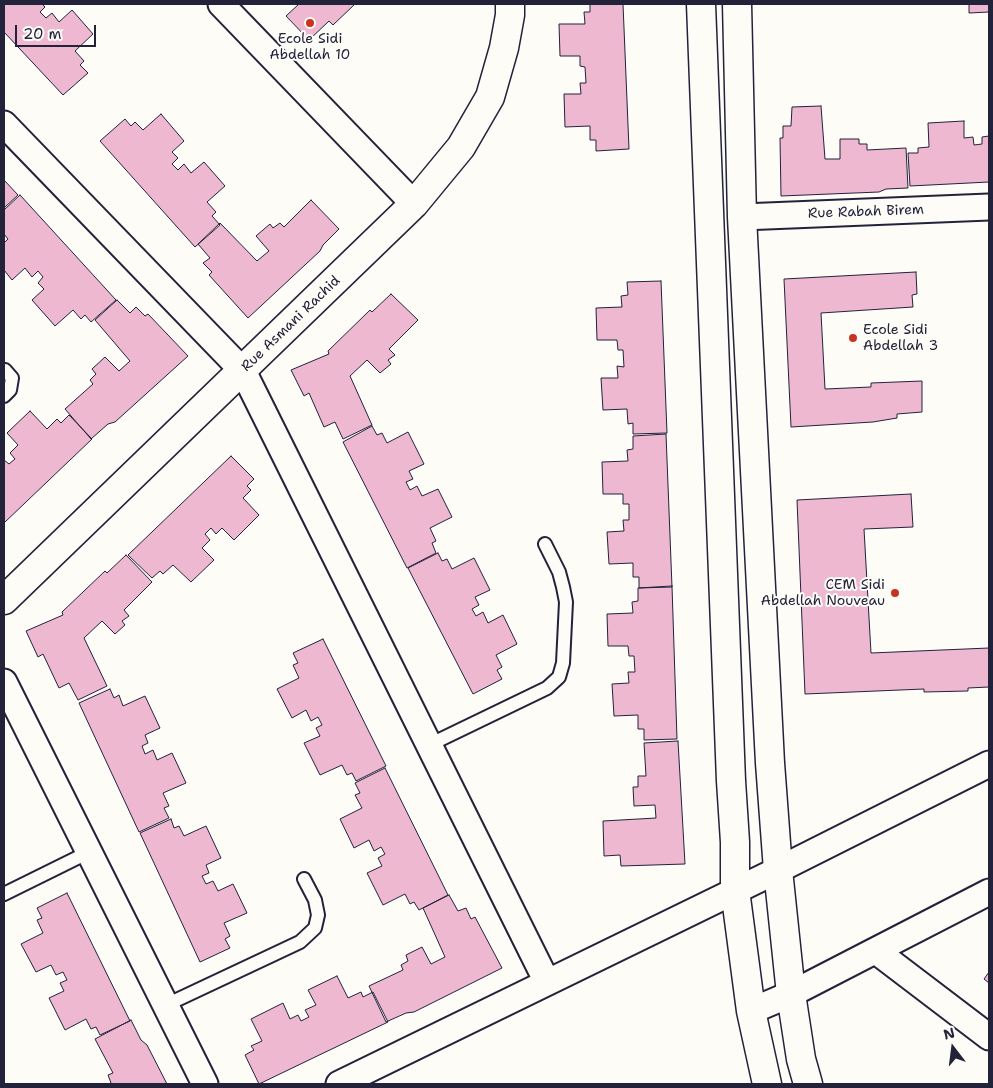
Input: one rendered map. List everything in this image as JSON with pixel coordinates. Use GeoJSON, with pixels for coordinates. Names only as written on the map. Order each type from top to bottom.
{"type":"FeatureCollection","features":[{"type":"Feature","properties":{"kind":"main road","name":"Rue Asmani Rachid"},"geometry":{"type":"LineString","coordinates":[[4,600],[414,204],[461,147],[490,96],[504,48],[510,4]]}},
{"type":"Feature","properties":{"kind":"main road"},"geometry":{"type":"LineString","coordinates":[[700,4],[730,781],[735,842],[735,890],[750,1012],[767,1084]]}},
{"type":"Feature","properties":{"kind":"main road"},"geometry":{"type":"LineString","coordinates":[[737,4],[742,217],[770,763],[778,870],[791,994],[801,1059],[808,1084]]}},
{"type":"Feature","properties":{"kind":"street"},"geometry":{"type":"LineString","coordinates":[[221,4],[414,204]]}},
{"type":"Feature","properties":{"kind":"street"},"geometry":{"type":"LineString","coordinates":[[4,124],[243,371],[547,982]]}},
{"type":"Feature","properties":{"kind":"street","name":"Rue Rabah Birem"},"geometry":{"type":"LineString","coordinates":[[742,217],[989,207]]}},
{"type":"Feature","properties":{"kind":"street"},"geometry":{"type":"LineString","coordinates":[[4,682],[205,1084]]}},
{"type":"Feature","properties":{"kind":"street"},"geometry":{"type":"LineString","coordinates":[[339,1084],[778,870],[989,764]]}},
{"type":"Feature","properties":{"kind":"street"},"geometry":{"type":"LineString","coordinates":[[750,1012],[791,994],[989,892]]}},
{"type":"Feature","properties":{"kind":"street"},"geometry":{"type":"LineString","coordinates":[[876,951],[989,1037]]}},
{"type":"Feature","properties":{"kind":"lane"},"geometry":{"type":"LineString","coordinates":[[4,396],[10,390],[12,378],[6,370]]}},
{"type":"Feature","properties":{"kind":"lane"},"geometry":{"type":"LineString","coordinates":[[429,745],[547,688],[559,677],[563,663],[566,602],[559,572],[545,544]]}},
{"type":"Feature","properties":{"kind":"lane"},"geometry":{"type":"LineString","coordinates":[[4,894],[89,852]]}},
{"type":"Feature","properties":{"kind":"lane"},"geometry":{"type":"LineString","coordinates":[[166,1005],[300,942],[315,928],[318,915],[315,900],[304,880]]}},
{"type":"Feature","properties":{"kind":"building"},"geometry":{"type":"Polygon","coordinates":[[[4,4],[42,4],[45,7],[40,12],[46,18],[52,13],[59,22],[72,10],[93,34],[75,51],[84,61],[80,65],[88,73],[63,95],[4,32],[4,4]]]}},
{"type":"Feature","properties":{"kind":"building","name":"Ecole Sidi Abdellah 10"},"geometry":{"type":"Polygon","coordinates":[[[299,4],[355,4],[333,25],[329,21],[309,40],[286,16],[299,4]]]}},
{"type":"Feature","properties":{"kind":"building"},"geometry":{"type":"Polygon","coordinates":[[[590,4],[623,4],[629,149],[596,151],[596,140],[590,140],[590,126],[565,127],[564,94],[581,94],[580,83],[586,83],[585,67],[580,66],[580,56],[560,56],[559,24],[585,24],[584,12],[590,12],[590,4]]]}},
{"type":"Feature","properties":{"kind":"building"},"geometry":{"type":"Polygon","coordinates":[[[969,4],[989,4],[989,12],[969,13],[969,4]]]}},
{"type":"Feature","properties":{"kind":"building"},"geometry":{"type":"Polygon","coordinates":[[[821,106],[825,159],[840,159],[840,139],[859,139],[859,144],[867,144],[867,150],[906,148],[908,188],[886,189],[879,192],[781,196],[780,138],[783,138],[783,126],[791,126],[792,107],[821,106]]]}},
{"type":"Feature","properties":{"kind":"building"},"geometry":{"type":"Polygon","coordinates":[[[161,114],[184,141],[172,152],[178,158],[172,164],[178,170],[184,164],[191,173],[204,162],[225,186],[207,202],[216,212],[212,216],[220,225],[195,247],[100,141],[125,119],[131,126],[135,122],[143,130],[161,114]]]}},
{"type":"Feature","properties":{"kind":"building"},"geometry":{"type":"Polygon","coordinates":[[[964,121],[964,138],[973,137],[974,145],[982,144],[982,137],[989,136],[989,182],[910,186],[908,153],[918,153],[918,148],[929,147],[928,123],[964,121]]]}},
{"type":"Feature","properties":{"kind":"building"},"geometry":{"type":"Polygon","coordinates":[[[4,180],[18,195],[4,208],[4,180]]]}},
{"type":"Feature","properties":{"kind":"building"},"geometry":{"type":"Polygon","coordinates":[[[20,195],[116,300],[91,322],[85,315],[81,319],[73,310],[55,326],[32,300],[44,289],[38,283],[43,277],[38,271],[32,277],[25,268],[12,280],[4,270],[4,243],[8,239],[4,234],[4,210],[20,195]]]}},
{"type":"Feature","properties":{"kind":"building"},"geometry":{"type":"Polygon","coordinates":[[[311,200],[339,229],[323,245],[320,251],[248,318],[209,275],[212,272],[203,263],[210,258],[198,244],[220,223],[257,261],[269,251],[256,236],[270,224],[273,228],[280,223],[284,227],[311,200]]]}},
{"type":"Feature","properties":{"kind":"building","name":"Ecole Sidi Abdellah 3"},"geometry":{"type":"Polygon","coordinates":[[[916,272],[917,294],[912,295],[913,307],[821,313],[825,389],[871,387],[871,383],[922,381],[922,412],[897,414],[897,418],[873,422],[791,427],[784,279],[916,272]]]}},
{"type":"Feature","properties":{"kind":"building"},"geometry":{"type":"Polygon","coordinates":[[[661,281],[667,433],[633,434],[633,423],[628,424],[627,409],[603,410],[601,378],[618,378],[617,366],[624,367],[623,350],[618,350],[617,340],[597,340],[596,308],[622,307],[621,296],[628,295],[627,282],[661,281]]]}},
{"type":"Feature","properties":{"kind":"building"},"geometry":{"type":"Polygon","coordinates":[[[391,294],[418,320],[389,349],[395,355],[388,360],[391,364],[380,373],[367,360],[350,376],[372,425],[343,439],[335,422],[324,427],[309,393],[304,396],[291,370],[329,354],[328,351],[370,310],[372,312],[391,294]]]}},
{"type":"Feature","properties":{"kind":"building"},"geometry":{"type":"Polygon","coordinates":[[[117,300],[130,313],[136,307],[145,316],[148,314],[188,356],[115,422],[108,424],[91,439],[65,409],[93,384],[90,380],[96,374],[92,369],[105,357],[119,371],[130,361],[95,320],[117,300]]]}},
{"type":"Feature","properties":{"kind":"building"},"geometry":{"type":"Polygon","coordinates":[[[30,411],[47,429],[57,419],[61,423],[69,415],[92,439],[4,523],[4,460],[9,464],[15,459],[10,453],[18,445],[7,433],[30,411]]]}},
{"type":"Feature","properties":{"kind":"building"},"geometry":{"type":"Polygon","coordinates":[[[372,426],[377,435],[382,433],[387,443],[408,432],[424,464],[409,471],[413,479],[406,482],[410,490],[417,486],[422,496],[438,489],[452,517],[430,528],[436,541],[432,543],[436,553],[407,568],[343,442],[372,426]]]}},
{"type":"Feature","properties":{"kind":"building"},"geometry":{"type":"Polygon","coordinates":[[[666,434],[672,587],[639,588],[639,577],[633,577],[633,563],[609,564],[607,532],[624,531],[623,520],[629,520],[629,504],[623,504],[623,494],[603,494],[602,462],[628,461],[627,450],[633,449],[633,436],[666,434]]]}},
{"type":"Feature","properties":{"kind":"building"},"geometry":{"type":"Polygon","coordinates":[[[231,456],[254,479],[247,486],[251,490],[243,498],[259,515],[234,540],[222,528],[216,534],[211,528],[205,534],[210,540],[202,548],[214,560],[191,582],[173,565],[163,574],[160,571],[152,578],[128,555],[231,456]]]}},
{"type":"Feature","properties":{"kind":"building"},"geometry":{"type":"Polygon","coordinates":[[[911,494],[913,527],[864,529],[871,653],[989,648],[989,687],[968,688],[968,691],[924,692],[924,689],[805,694],[797,500],[911,494]]]}},
{"type":"Feature","properties":{"kind":"building"},"geometry":{"type":"Polygon","coordinates":[[[438,553],[442,561],[447,559],[452,569],[474,558],[490,590],[475,597],[479,605],[472,609],[476,616],[483,612],[488,623],[503,615],[517,644],[496,655],[502,667],[497,670],[502,679],[473,694],[408,568],[438,553]]]}},
{"type":"Feature","properties":{"kind":"building"},"geometry":{"type":"Polygon","coordinates":[[[126,555],[152,582],[124,610],[129,616],[122,621],[125,625],[115,634],[102,621],[84,638],[107,686],[78,700],[69,683],[59,688],[43,654],[38,657],[26,631],[63,615],[62,612],[105,571],[107,573],[126,555]]]}},
{"type":"Feature","properties":{"kind":"building"},"geometry":{"type":"Polygon","coordinates":[[[672,586],[677,739],[644,740],[644,729],[638,729],[638,715],[614,716],[612,684],[629,683],[628,672],[635,672],[634,656],[629,656],[628,646],[608,646],[607,614],[633,613],[632,602],[638,601],[638,588],[672,586]]]}},
{"type":"Feature","properties":{"kind":"building"},"geometry":{"type":"Polygon","coordinates":[[[323,639],[386,766],[356,781],[352,773],[347,775],[342,765],[320,775],[304,743],[320,736],[316,728],[322,725],[318,717],[311,721],[306,710],[292,718],[277,689],[299,678],[293,665],[298,663],[293,653],[323,639]]]}},
{"type":"Feature","properties":{"kind":"building"},"geometry":{"type":"Polygon","coordinates":[[[110,689],[114,698],[119,695],[123,706],[145,696],[160,728],[145,735],[148,743],[142,746],[145,754],[153,750],[157,760],[172,753],[186,783],[163,793],[169,806],[164,808],[169,818],[139,832],[79,703],[110,689]]]}},
{"type":"Feature","properties":{"kind":"building"},"geometry":{"type":"Polygon","coordinates":[[[678,741],[685,864],[621,866],[620,855],[604,856],[603,821],[656,818],[655,805],[634,806],[633,787],[638,787],[638,776],[646,776],[644,743],[678,741]]]}},
{"type":"Feature","properties":{"kind":"building"},"geometry":{"type":"Polygon","coordinates":[[[385,768],[448,895],[419,910],[414,902],[410,904],[405,894],[383,905],[367,873],[382,866],[378,858],[385,854],[381,847],[374,851],[369,840],[354,848],[340,819],[362,808],[355,795],[360,793],[355,783],[385,768]]]}},
{"type":"Feature","properties":{"kind":"building"},"geometry":{"type":"Polygon","coordinates":[[[171,819],[174,828],[179,826],[184,836],[206,826],[221,858],[206,865],[209,873],[202,876],[206,884],[213,881],[218,891],[233,884],[247,913],[224,923],[230,936],[225,939],[230,948],[200,962],[140,833],[171,819]]]}},
{"type":"Feature","properties":{"kind":"building"},"geometry":{"type":"Polygon","coordinates":[[[67,893],[130,1021],[100,1035],[96,1027],[91,1029],[86,1019],[65,1030],[49,998],[64,991],[60,983],[67,980],[63,972],[56,975],[51,965],[36,972],[21,944],[43,933],[37,920],[42,918],[37,908],[67,893]]]}},
{"type":"Feature","properties":{"kind":"building"},"geometry":{"type":"Polygon","coordinates":[[[449,895],[458,911],[466,908],[471,919],[475,917],[502,968],[414,1012],[406,1013],[386,1022],[369,986],[403,970],[401,965],[408,961],[406,955],[422,947],[431,964],[445,957],[423,908],[449,895]]]}},
{"type":"Feature","properties":{"kind":"building"},"geometry":{"type":"Polygon","coordinates":[[[989,972],[989,983],[984,979],[989,972]]]}},
{"type":"Feature","properties":{"kind":"building"},"geometry":{"type":"Polygon","coordinates":[[[337,976],[348,998],[361,992],[363,997],[373,992],[388,1022],[259,1084],[245,1055],[254,1050],[251,1046],[262,1041],[251,1019],[283,1003],[290,1019],[298,1015],[301,1021],[309,1017],[305,1010],[316,1005],[308,990],[337,976]]]}},
{"type":"Feature","properties":{"kind":"building"},"geometry":{"type":"Polygon","coordinates":[[[131,1020],[141,1040],[147,1045],[167,1084],[108,1084],[111,1083],[108,1075],[113,1073],[95,1039],[131,1020]]]}},
{"type":"Feature","properties":{"kind":"place","name":"Ecole Sidi Abdellah 10"},"geometry":{"type":"Point","coordinates":[310,23]}},
{"type":"Feature","properties":{"kind":"place","name":"Ecole Sidi Abdellah 3"},"geometry":{"type":"Point","coordinates":[853,338]}},
{"type":"Feature","properties":{"kind":"place","name":"CEM Sidi Abdellah Nouveau"},"geometry":{"type":"Point","coordinates":[895,593]}}]}
